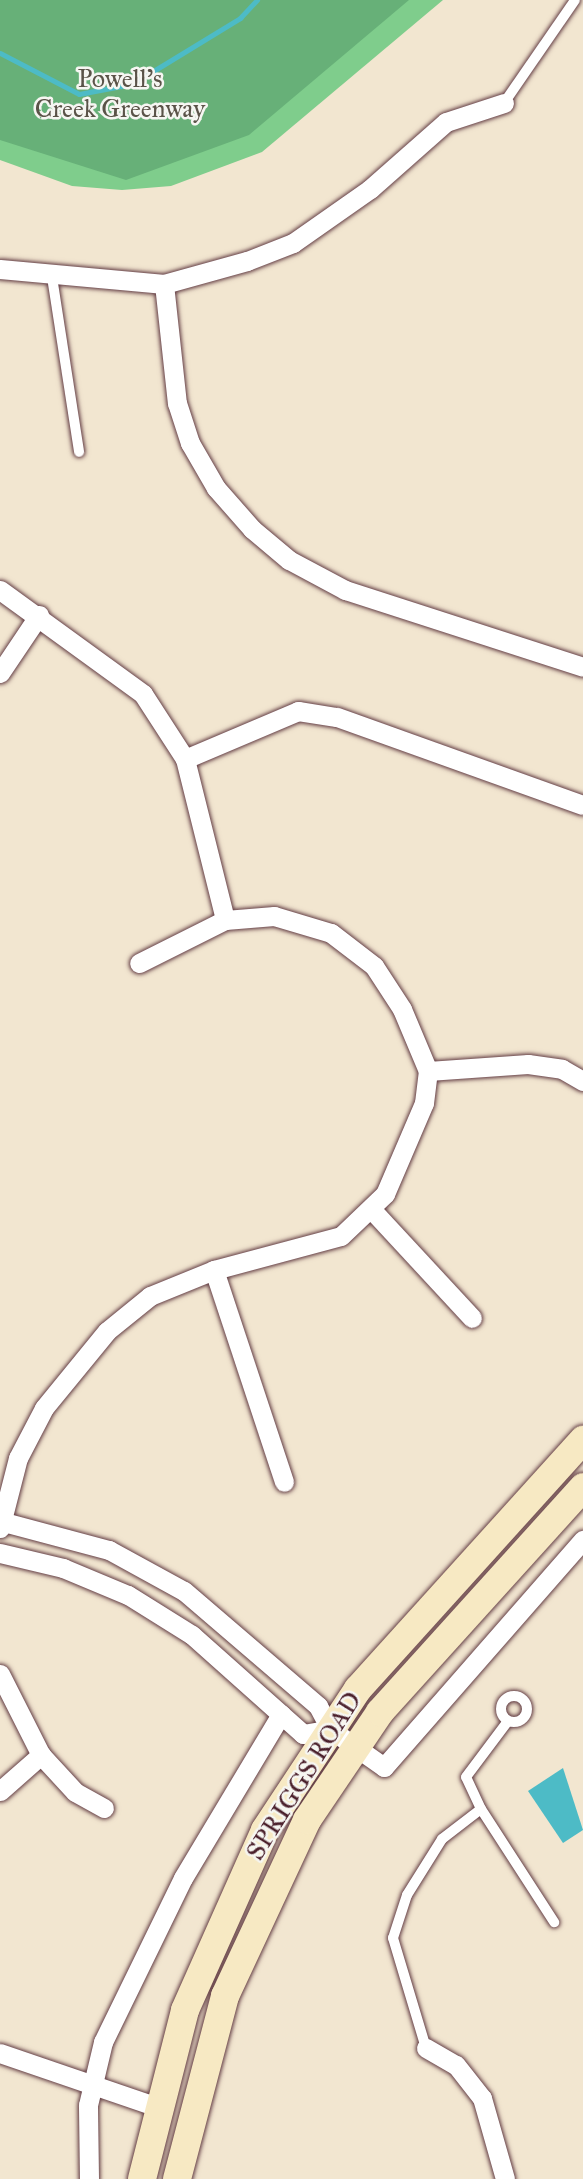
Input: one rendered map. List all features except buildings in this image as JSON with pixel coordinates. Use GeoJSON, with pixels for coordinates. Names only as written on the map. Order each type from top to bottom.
{"type":"FeatureCollection","features":[{"type":"Feature","properties":{"kind":"main road","name":"SPRIGGS ROAD"},"geometry":{"type":"LineString","coordinates":[[142,2179],[158,2107],[182,2021],[230,1898],[265,1830],[358,1689],[583,1440]]}},
{"type":"Feature","properties":{"kind":"main road","name":"SPRIGGS ROAD"},"geometry":{"type":"LineString","coordinates":[[177,2179],[209,2042],[239,1958],[288,1855],[355,1746],[583,1487]]}},
{"type":"Feature","properties":{"kind":"street"},"geometry":{"type":"LineString","coordinates":[[0,269],[52,277],[164,284],[293,243],[370,189],[446,122],[503,103]]}},
{"type":"Feature","properties":{"kind":"street"},"geometry":{"type":"LineString","coordinates":[[164,284],[177,403],[190,443],[216,488],[252,529],[289,560],[345,590],[583,667]]}},
{"type":"Feature","properties":{"kind":"street"},"geometry":{"type":"LineString","coordinates":[[0,590],[39,615],[143,694],[185,759],[225,920]]}},
{"type":"Feature","properties":{"kind":"street"},"geometry":{"type":"LineString","coordinates":[[0,673],[39,615]]}},
{"type":"Feature","properties":{"kind":"street"},"geometry":{"type":"LineString","coordinates":[[185,759],[298,711],[337,717],[583,805]]}},
{"type":"Feature","properties":{"kind":"street"},"geometry":{"type":"LineString","coordinates":[[139,962],[225,920],[274,916],[331,933],[374,966],[402,1009],[428,1071],[414,1138],[372,1210],[341,1236],[214,1270],[150,1296],[69,1371],[18,1458],[0,1523],[108,1550],[184,1591],[318,1706],[330,1730],[384,1768],[583,1540]]}},
{"type":"Feature","properties":{"kind":"street"},"geometry":{"type":"LineString","coordinates":[[428,1071],[528,1064],[562,1069],[583,1081]]}},
{"type":"Feature","properties":{"kind":"street"},"geometry":{"type":"LineString","coordinates":[[372,1210],[472,1318]]}},
{"type":"Feature","properties":{"kind":"street"},"geometry":{"type":"LineString","coordinates":[[214,1270],[284,1482]]}},
{"type":"Feature","properties":{"kind":"street"},"geometry":{"type":"LineString","coordinates":[[0,1553],[86,1576],[150,1606],[303,1734],[330,1730]]}},
{"type":"Feature","properties":{"kind":"street"},"geometry":{"type":"LineString","coordinates":[[0,1674],[6,1697],[41,1755],[75,1792],[104,1808]]}},
{"type":"Feature","properties":{"kind":"street"},"geometry":{"type":"LineString","coordinates":[[89,2179],[90,2084],[115,2013],[183,1878],[281,1714]]}},
{"type":"Feature","properties":{"kind":"street"},"geometry":{"type":"LineString","coordinates":[[0,1791],[41,1755]]}},
{"type":"Feature","properties":{"kind":"street"},"geometry":{"type":"LineString","coordinates":[[426,2048],[456,2065],[482,2098],[505,2179]]}},
{"type":"Feature","properties":{"kind":"street"},"geometry":{"type":"LineString","coordinates":[[0,2053],[158,2107]]}},
{"type":"Feature","properties":{"kind":"lane"},"geometry":{"type":"LineString","coordinates":[[503,103],[575,0]]}},
{"type":"Feature","properties":{"kind":"lane"},"geometry":{"type":"LineString","coordinates":[[52,277],[79,452]]}},
{"type":"Feature","properties":{"kind":"lane"},"geometry":{"type":"LineString","coordinates":[[508,1721],[467,1773],[481,1810],[554,1922]]}},
{"type":"Feature","properties":{"kind":"lane"},"geometry":{"type":"LineString","coordinates":[[426,2048],[395,1958],[394,1928],[435,1848],[481,1810]]}},
{"type":"Feature","properties":{"kind":"green space","name":"Powell's Creek Greenway"},"geometry":{"type":"Polygon","coordinates":[[[0,0],[443,0],[262,152],[171,186],[122,190],[72,186],[0,160],[0,0]]]}},
{"type":"Feature","properties":{"kind":"green space","name":"Powell's Creek Greenway"},"geometry":{"type":"Polygon","coordinates":[[[0,0],[409,0],[249,135],[126,180],[0,140],[0,0]]]}},
{"type":"Feature","properties":{"kind":"water"},"geometry":{"type":"Polygon","coordinates":[[[563,1768],[583,1830],[563,1843],[528,1791],[563,1768]]]}},
{"type":"Feature","properties":{"kind":"waterway"},"geometry":{"type":"LineString","coordinates":[[0,53],[79,94],[132,84],[240,18],[257,0]]}}]}
